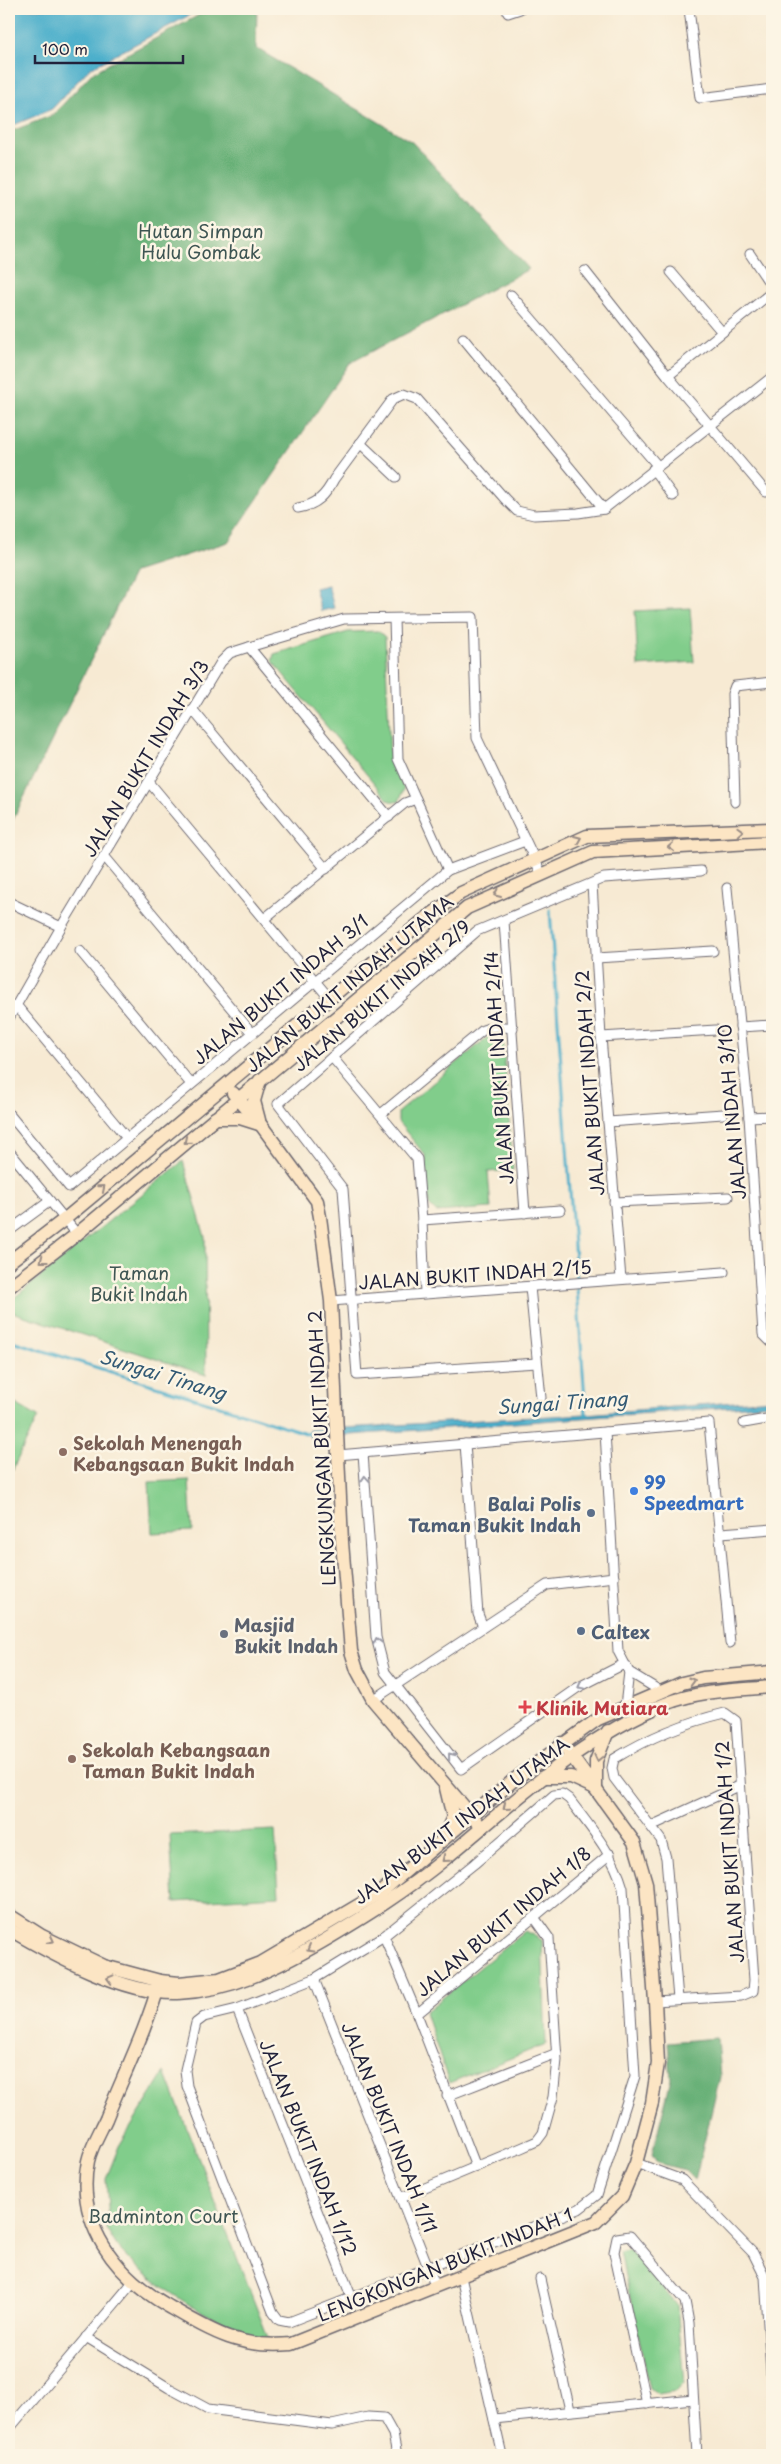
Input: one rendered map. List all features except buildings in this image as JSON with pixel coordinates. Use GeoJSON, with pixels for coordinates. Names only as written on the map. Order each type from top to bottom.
{"type":"FeatureCollection","features":[{"type":"Feature","properties":{"kind":"street"},"geometry":{"type":"LineString","coordinates":[[508,13],[520,9]]}},
{"type":"Feature","properties":{"kind":"street"},"geometry":{"type":"LineString","coordinates":[[689,9],[700,98],[772,89]]}},
{"type":"Feature","properties":{"kind":"street"},"geometry":{"type":"LineString","coordinates":[[750,254],[772,287]]}},
{"type":"Feature","properties":{"kind":"street"},"geometry":{"type":"LineString","coordinates":[[585,271],[668,376],[766,492]]}},
{"type":"Feature","properties":{"kind":"street"},"geometry":{"type":"LineString","coordinates":[[671,272],[722,332]]}},
{"type":"Feature","properties":{"kind":"street"},"geometry":{"type":"LineString","coordinates":[[668,376],[772,292]]}},
{"type":"Feature","properties":{"kind":"street"},"geometry":{"type":"LineString","coordinates":[[511,295],[655,467],[673,496]]}},
{"type":"Feature","properties":{"kind":"street"},"geometry":{"type":"LineString","coordinates":[[463,338],[604,509]]}},
{"type":"Feature","properties":{"kind":"street"},"geometry":{"type":"LineString","coordinates":[[298,508],[309,506],[327,492],[334,479],[392,399],[404,394],[417,400],[504,500],[517,511],[534,515],[557,515],[604,509],[709,425],[771,382]]}},
{"type":"Feature","properties":{"kind":"street"},"geometry":{"type":"LineString","coordinates":[[360,443],[396,477]]}},
{"type":"Feature","properties":{"kind":"street","name":"JALAN BUKIT INDAH 3/3"},"geometry":{"type":"LineString","coordinates":[[9,1018],[61,927],[105,857],[192,709],[221,662],[230,653],[344,619],[473,617],[477,738],[525,841]]}},
{"type":"Feature","properties":{"kind":"street"},"geometry":{"type":"LineString","coordinates":[[394,619],[398,759],[448,870]]}},
{"type":"Feature","properties":{"kind":"street"},"geometry":{"type":"LineString","coordinates":[[249,647],[389,817]]}},
{"type":"Feature","properties":{"kind":"street"},"geometry":{"type":"LineString","coordinates":[[735,802],[732,694],[735,686],[772,682]]}},
{"type":"Feature","properties":{"kind":"street"},"geometry":{"type":"LineString","coordinates":[[192,709],[326,869]]}},
{"type":"Feature","properties":{"kind":"street"},"geometry":{"type":"LineString","coordinates":[[149,782],[330,999]]}},
{"type":"Feature","properties":{"kind":"street"},"geometry":{"type":"LineString","coordinates":[[264,919],[405,803],[416,799]]}},
{"type":"Feature","properties":{"kind":"street","name":"JALAN BUKIT INDAH UTAMA"},"geometry":{"type":"LineString","coordinates":[[9,1262],[65,1219],[426,919],[461,893],[592,834],[772,829]]}},
{"type":"Feature","properties":{"kind":"street"},"geometry":{"type":"LineString","coordinates":[[525,841],[542,875]]}},
{"type":"Feature","properties":{"kind":"street","name":"JALAN BUKIT INDAH 3/1"},"geometry":{"type":"LineString","coordinates":[[9,1114],[69,1186],[448,870],[525,841]]}},
{"type":"Feature","properties":{"kind":"street","name":"JALAN BUKIT INDAH UTAMA"},"geometry":{"type":"LineString","coordinates":[[9,1287],[77,1234],[467,908],[586,855],[601,851],[772,842]]}},
{"type":"Feature","properties":{"kind":"street"},"geometry":{"type":"LineString","coordinates":[[105,857],[252,1033]]}},
{"type":"Feature","properties":{"kind":"street","name":"JALAN BUKIT INDAH 2/9"},"geometry":{"type":"LineString","coordinates":[[352,1300],[344,1188],[278,1104],[477,931],[604,878],[701,871]]}},
{"type":"Feature","properties":{"kind":"street","name":"JALAN BUKIT INDAH 2/2"},"geometry":{"type":"LineString","coordinates":[[592,884],[601,1037],[621,1279]]}},
{"type":"Feature","properties":{"kind":"street","name":"JALAN INDAH 3/10"},"geometry":{"type":"LineString","coordinates":[[727,888],[749,1117],[763,1334],[772,1343]]}},
{"type":"Feature","properties":{"kind":"street"},"geometry":{"type":"LineString","coordinates":[[9,902],[61,927]]}},
{"type":"Feature","properties":{"kind":"street","name":"JALAN BUKIT INDAH 2/14"},"geometry":{"type":"LineString","coordinates":[[504,921],[525,1213]]}},
{"type":"Feature","properties":{"kind":"street"},"geometry":{"type":"LineString","coordinates":[[80,951],[192,1084]]}},
{"type":"Feature","properties":{"kind":"street"},"geometry":{"type":"LineString","coordinates":[[596,958],[713,952]]}},
{"type":"Feature","properties":{"kind":"street"},"geometry":{"type":"LineString","coordinates":[[16,1005],[127,1138]]}},
{"type":"Feature","properties":{"kind":"street"},"geometry":{"type":"LineString","coordinates":[[740,1027],[772,1025]]}},
{"type":"Feature","properties":{"kind":"street"},"geometry":{"type":"LineString","coordinates":[[381,1114],[483,1030],[494,1026],[513,1028]]}},
{"type":"Feature","properties":{"kind":"street"},"geometry":{"type":"LineString","coordinates":[[601,1037],[716,1030]]}},
{"type":"Feature","properties":{"kind":"street"},"geometry":{"type":"LineString","coordinates":[[332,1057],[417,1159],[422,1220],[424,1293]]}},
{"type":"Feature","properties":{"kind":"street"},"geometry":{"type":"LineString","coordinates":[[260,1080],[254,1101],[261,1125]]}},
{"type":"Feature","properties":{"kind":"street","name":"LENGKUNGAN BUKIT INDAH 2"},"geometry":{"type":"LineString","coordinates":[[227,1084],[261,1125],[317,1201],[331,1301],[342,1542],[351,1651],[357,1670],[373,1700],[482,1827]]}},
{"type":"Feature","properties":{"kind":"street"},"geometry":{"type":"LineString","coordinates":[[608,1122],[722,1114]]}},
{"type":"Feature","properties":{"kind":"street"},"geometry":{"type":"LineString","coordinates":[[749,1117],[772,1116]]}},
{"type":"Feature","properties":{"kind":"street"},"geometry":{"type":"LineString","coordinates":[[214,1118],[240,1118],[261,1125]]}},
{"type":"Feature","properties":{"kind":"street"},"geometry":{"type":"LineString","coordinates":[[9,1150],[77,1234]]}},
{"type":"Feature","properties":{"kind":"street"},"geometry":{"type":"LineString","coordinates":[[614,1202],[728,1197]]}},
{"type":"Feature","properties":{"kind":"street"},"geometry":{"type":"LineString","coordinates":[[9,1230],[50,1201]]}},
{"type":"Feature","properties":{"kind":"street"},"geometry":{"type":"LineString","coordinates":[[422,1220],[560,1210]]}},
{"type":"Feature","properties":{"kind":"street","name":"JALAN BUKIT INDAH 2/15"},"geometry":{"type":"LineString","coordinates":[[331,1301],[724,1272]]}},
{"type":"Feature","properties":{"kind":"street"},"geometry":{"type":"LineString","coordinates":[[530,1287],[541,1398]]}},
{"type":"Feature","properties":{"kind":"street"},"geometry":{"type":"LineString","coordinates":[[352,1300],[357,1375],[537,1363]]}},
{"type":"Feature","properties":{"kind":"street"},"geometry":{"type":"LineString","coordinates":[[744,1422],[772,1418]]}},
{"type":"Feature","properties":{"kind":"street"},"geometry":{"type":"LineString","coordinates":[[338,1455],[709,1423],[730,1643]]}},
{"type":"Feature","properties":{"kind":"street"},"geometry":{"type":"LineString","coordinates":[[605,1432],[618,1650],[627,1668],[662,1692]]}},
{"type":"Feature","properties":{"kind":"street"},"geometry":{"type":"LineString","coordinates":[[465,1444],[478,1614],[482,1627]]}},
{"type":"Feature","properties":{"kind":"street"},"geometry":{"type":"LineString","coordinates":[[363,1453],[376,1637],[385,1672],[461,1769],[577,1688],[627,1668]]}},
{"type":"Feature","properties":{"kind":"street"},"geometry":{"type":"LineString","coordinates":[[721,1533],[772,1528]]}},
{"type":"Feature","properties":{"kind":"street"},"geometry":{"type":"LineString","coordinates":[[373,1700],[547,1584],[614,1577]]}},
{"type":"Feature","properties":{"kind":"street"},"geometry":{"type":"LineString","coordinates":[[625,1706],[627,1668]]}},
{"type":"Feature","properties":{"kind":"street","name":"JALAN BUKIT INDAH UTAMA"},"geometry":{"type":"LineString","coordinates":[[9,1929],[96,1975],[158,1986],[219,1979],[261,1963],[381,1892],[489,1800],[562,1743],[598,1719],[625,1706],[703,1678],[772,1672]]}},
{"type":"Feature","properties":{"kind":"street","name":"JALAN BUKIT INDAH UTAMA"},"geometry":{"type":"LineString","coordinates":[[9,1915],[42,1936],[104,1966],[178,1993],[245,1981],[285,1963],[387,1904],[543,1777],[608,1731],[667,1703],[705,1692],[772,1687]]}},
{"type":"Feature","properties":{"kind":"street","name":"JALAN BUKIT INDAH 1/2"},"geometry":{"type":"LineString","coordinates":[[651,1826],[614,1778],[612,1768],[614,1759],[637,1745],[706,1717],[725,1712],[736,1722],[754,1980],[752,1991],[741,1996],[678,2000]]}},
{"type":"Feature","properties":{"kind":"street"},"geometry":{"type":"LineString","coordinates":[[543,1777],[571,1777],[596,1788],[596,1762],[608,1731]]}},
{"type":"Feature","properties":{"kind":"street","name":"LENGKONGAN BUKIT INDAH 1"},"geometry":{"type":"LineString","coordinates":[[158,1986],[88,2160],[87,2199],[93,2226],[107,2253],[132,2282],[155,2299],[222,2336],[250,2345],[272,2346],[291,2344],[596,2222],[622,2196],[636,2163],[652,2103],[658,2063],[655,2001],[646,1883],[634,1842],[562,1743]]}},
{"type":"Feature","properties":{"kind":"street"},"geometry":{"type":"LineString","coordinates":[[444,1782],[461,1798],[476,1802],[489,1800]]}},
{"type":"Feature","properties":{"kind":"street"},"geometry":{"type":"LineString","coordinates":[[442,1839],[453,1817],[444,1782]]}},
{"type":"Feature","properties":{"kind":"street"},"geometry":{"type":"LineString","coordinates":[[655,2001],[678,2000],[666,1858],[661,1840],[651,1826],[739,1786]]}},
{"type":"Feature","properties":{"kind":"street"},"geometry":{"type":"LineString","coordinates":[[562,1794],[569,1798],[610,1854],[617,1867],[623,1888],[635,2076],[597,2195],[579,2210],[351,2296],[289,2322],[279,2320],[273,2312],[187,2086],[185,2070],[191,2035],[196,2023],[204,2017],[237,2009],[314,1979],[384,1936],[474,1864],[554,1795],[562,1794]]}},
{"type":"Feature","properties":{"kind":"street","name":"JALAN BUKIT INDAH 1/8"},"geometry":{"type":"LineString","coordinates":[[417,2014],[610,1854]]}},
{"type":"Feature","properties":{"kind":"street"},"geometry":{"type":"LineString","coordinates":[[401,2198],[537,2141],[543,2134],[553,2096],[557,2053],[549,1938],[534,1917]]}},
{"type":"Feature","properties":{"kind":"street"},"geometry":{"type":"LineString","coordinates":[[384,1936],[417,2014],[447,2096],[476,2167]]}},
{"type":"Feature","properties":{"kind":"street","name":"JALAN BUKIT INDAH 1/11"},"geometry":{"type":"LineString","coordinates":[[314,1979],[436,2287]]}},
{"type":"Feature","properties":{"kind":"street","name":"JALAN BUKIT INDAH 1/12"},"geometry":{"type":"LineString","coordinates":[[237,2009],[351,2296]]}},
{"type":"Feature","properties":{"kind":"street"},"geometry":{"type":"LineString","coordinates":[[447,2096],[557,2053]]}},
{"type":"Feature","properties":{"kind":"street"},"geometry":{"type":"LineString","coordinates":[[636,2163],[682,2180],[753,2253],[765,2277],[772,2389]]}},
{"type":"Feature","properties":{"kind":"street"},"geometry":{"type":"LineString","coordinates":[[647,2404],[614,2252],[617,2238],[630,2236],[685,2301],[697,2455]]}},
{"type":"Feature","properties":{"kind":"street"},"geometry":{"type":"LineString","coordinates":[[461,2277],[502,2455]]}},
{"type":"Feature","properties":{"kind":"street"},"geometry":{"type":"LineString","coordinates":[[540,2279],[570,2410]]}},
{"type":"Feature","properties":{"kind":"street"},"geometry":{"type":"LineString","coordinates":[[9,2429],[132,2282]]}},
{"type":"Feature","properties":{"kind":"street"},"geometry":{"type":"LineString","coordinates":[[86,2337],[169,2388],[208,2409],[332,2425],[368,2417],[384,2418],[393,2434],[397,2455]]}},
{"type":"Feature","properties":{"kind":"street"},"geometry":{"type":"LineString","coordinates":[[494,2419],[570,2410],[693,2400]]}},
{"type":"Feature","properties":{"kind":"green space","name":"Hutan Simpan Hulu Gombak"},"geometry":{"type":"Polygon","coordinates":[[[210,9],[257,9],[256,48],[412,142],[529,269],[350,363],[228,542],[134,572],[9,828],[9,132],[53,115],[92,73],[210,9]]]}},
{"type":"Feature","properties":{"kind":"green space"},"geometry":{"type":"Polygon","coordinates":[[[690,608],[694,662],[638,666],[635,611],[690,608]]]}},
{"type":"Feature","properties":{"kind":"green space"},"geometry":{"type":"Polygon","coordinates":[[[378,631],[385,637],[390,758],[404,789],[399,802],[389,801],[272,661],[274,654],[348,632],[378,631]]]}},
{"type":"Feature","properties":{"kind":"green space"},"geometry":{"type":"Polygon","coordinates":[[[489,1036],[503,1042],[513,1170],[488,1172],[491,1208],[436,1212],[429,1205],[425,1155],[398,1122],[398,1112],[489,1036]]]}},
{"type":"Feature","properties":{"kind":"green space","name":"Taman Bukit Indah"},"geometry":{"type":"Polygon","coordinates":[[[183,1161],[205,1237],[206,1375],[9,1311],[9,1302],[183,1161]]]}},
{"type":"Feature","properties":{"kind":"green space"},"geometry":{"type":"Polygon","coordinates":[[[9,1400],[38,1417],[9,1477],[9,1400]]]}},
{"type":"Feature","properties":{"kind":"green space"},"geometry":{"type":"Polygon","coordinates":[[[189,1480],[192,1531],[152,1533],[149,1482],[189,1480]]]}},
{"type":"Feature","properties":{"kind":"green space"},"geometry":{"type":"Polygon","coordinates":[[[275,1830],[279,1896],[174,1902],[170,1835],[275,1830]]]}},
{"type":"Feature","properties":{"kind":"green space"},"geometry":{"type":"Polygon","coordinates":[[[525,1931],[542,1940],[546,2044],[449,2083],[425,2012],[525,1931]]]}},
{"type":"Feature","properties":{"kind":"green space"},"geometry":{"type":"Polygon","coordinates":[[[717,2038],[720,2077],[695,2180],[685,2170],[657,2163],[652,2154],[671,2079],[668,2042],[717,2038]]]}},
{"type":"Feature","properties":{"kind":"green space","name":"Badminton Court"},"geometry":{"type":"Polygon","coordinates":[[[165,2072],[269,2340],[209,2316],[171,2293],[137,2267],[122,2252],[105,2226],[109,2221],[106,2179],[119,2146],[165,2072]]]}},
{"type":"Feature","properties":{"kind":"green space"},"geometry":{"type":"Polygon","coordinates":[[[629,2249],[677,2305],[684,2382],[676,2391],[658,2394],[650,2388],[620,2252],[629,2249]]]}},
{"type":"Feature","properties":{"kind":"water"},"geometry":{"type":"Polygon","coordinates":[[[9,9],[201,9],[89,69],[52,109],[9,127],[9,9]]]}},
{"type":"Feature","properties":{"kind":"water"},"geometry":{"type":"Polygon","coordinates":[[[328,585],[334,608],[321,611],[315,588],[328,585]]]}},
{"type":"Feature","properties":{"kind":"water"},"geometry":{"type":"Polygon","coordinates":[[[772,1399],[772,1404],[310,1438],[309,1430],[586,1414],[772,1399]]]}},
{"type":"Feature","properties":{"kind":"waterway"},"geometry":{"type":"LineString","coordinates":[[550,910],[586,1414]]}},
{"type":"Feature","properties":{"kind":"waterway","name":"Sungai Tinang"},"geometry":{"type":"LineString","coordinates":[[9,1340],[309,1434]]}},
{"type":"Feature","properties":{"kind":"place","name":"Sekolah Menengah Kebangsaan Bukit Indah"},"geometry":{"type":"Point","coordinates":[63,1452]}},
{"type":"Feature","properties":{"kind":"place","name":"99 Speedmart"},"geometry":{"type":"Point","coordinates":[634,1491]}},
{"type":"Feature","properties":{"kind":"place","name":"Balai Polis Taman Bukit Indah"},"geometry":{"type":"Point","coordinates":[591,1513]}},
{"type":"Feature","properties":{"kind":"place","name":"Caltex"},"geometry":{"type":"Point","coordinates":[581,1631]}},
{"type":"Feature","properties":{"kind":"place","name":"Masjid Bukit Indah"},"geometry":{"type":"Point","coordinates":[224,1634]}},
{"type":"Feature","properties":{"kind":"place","name":"Klinik Mutiara"},"geometry":{"type":"Point","coordinates":[525,1707]}},
{"type":"Feature","properties":{"kind":"place","name":"Sekolah Kebangsaan Taman Bukit Indah"},"geometry":{"type":"Point","coordinates":[72,1759]}}]}
